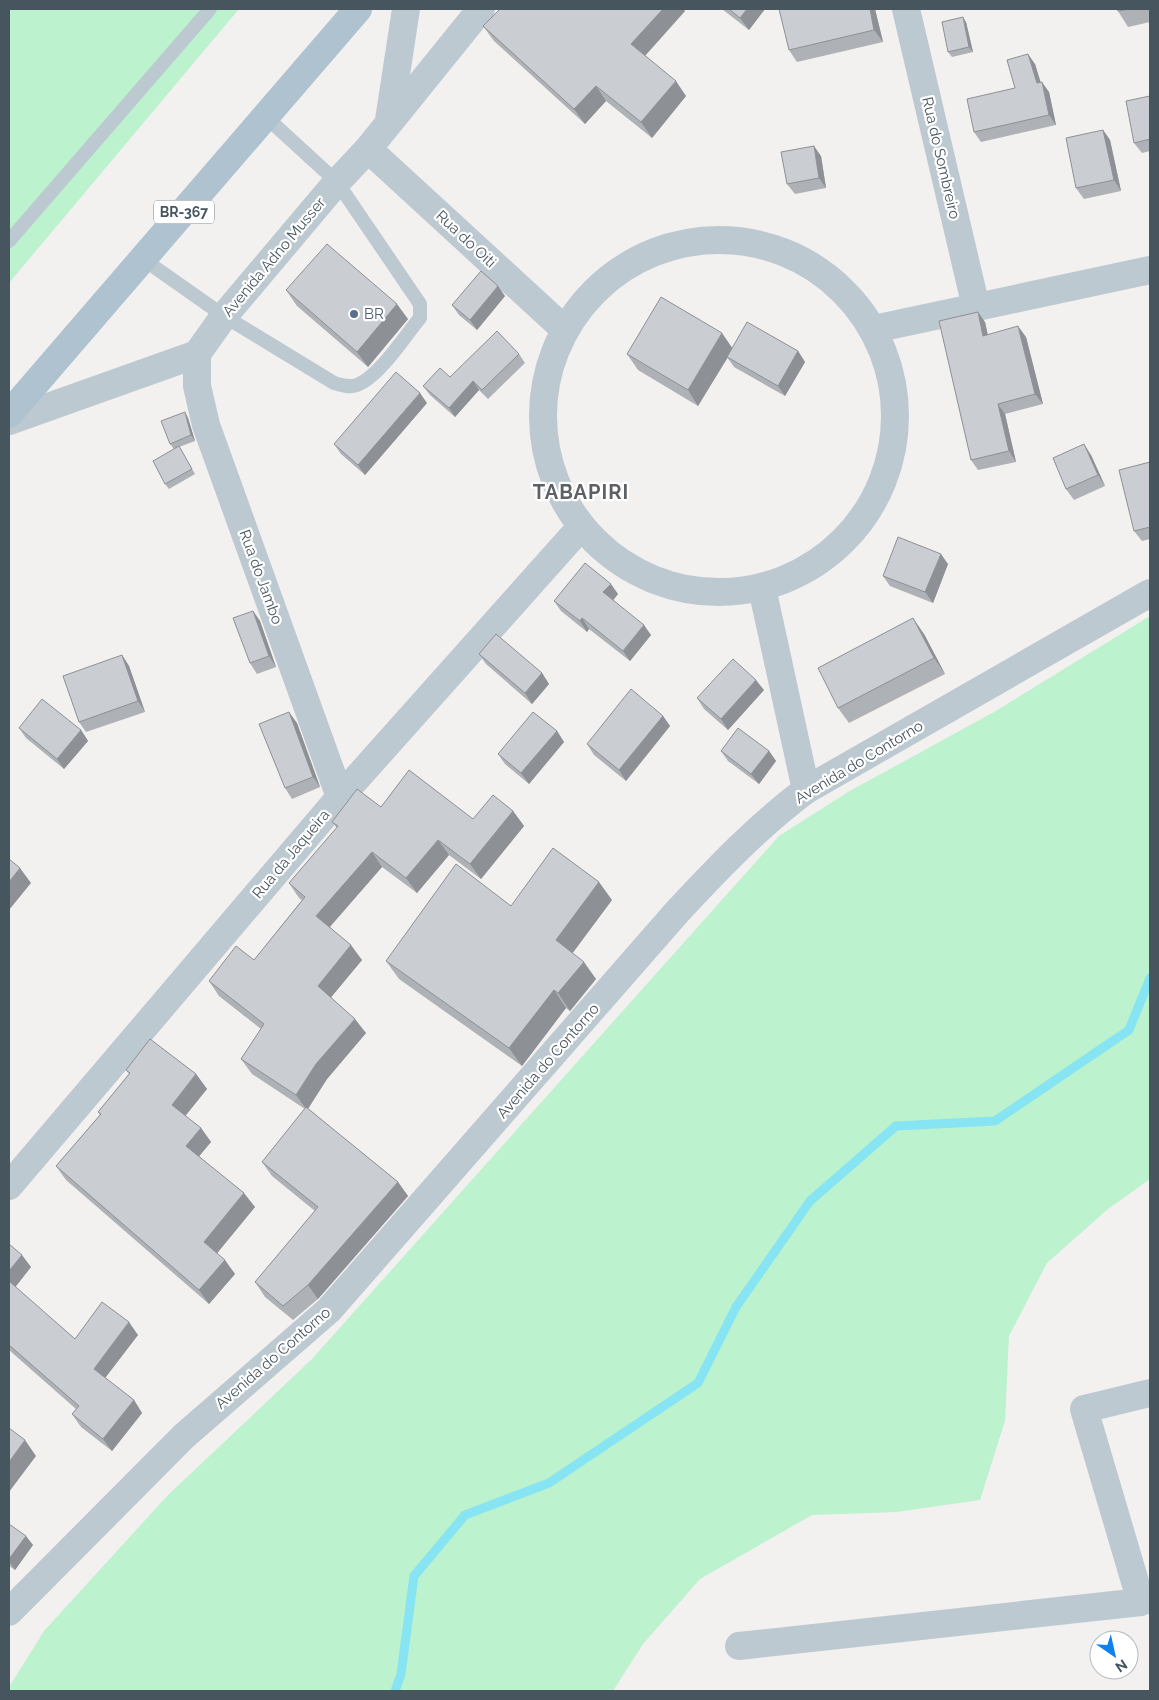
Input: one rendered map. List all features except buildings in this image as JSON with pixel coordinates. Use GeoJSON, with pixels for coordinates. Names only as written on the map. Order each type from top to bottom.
{"type":"FeatureCollection","features":[{"type":"Feature","properties":{"kind":"main road","name":"BR-367"},"geometry":{"type":"LineString","coordinates":[[9,414],[358,9]]}},
{"type":"Feature","properties":{"kind":"street"},"geometry":{"type":"LineString","coordinates":[[389,120],[406,9]]}},
{"type":"Feature","properties":{"kind":"street","name":"Avenida Adno Musser"},"geometry":{"type":"LineString","coordinates":[[197,354],[224,316],[337,182],[368,149],[389,120],[481,9]]}},
{"type":"Feature","properties":{"kind":"street","name":"Rua do Sombreiro"},"geometry":{"type":"LineString","coordinates":[[906,9],[976,308]]}},
{"type":"Feature","properties":{"kind":"street","name":"Rua do Oiti"},"geometry":{"type":"LineString","coordinates":[[368,149],[564,329]]}},
{"type":"Feature","properties":{"kind":"street"},"geometry":{"type":"LineString","coordinates":[[720,239],[781,250],[835,280],[874,329],[893,379],[896,433],[882,486],[853,531],[812,567],[762,588],[712,594],[662,585],[617,562],[580,528],[553,482],[541,431],[545,378],[564,329],[604,281],[658,249],[720,239]]}},
{"type":"Feature","properties":{"kind":"street"},"geometry":{"type":"LineString","coordinates":[[874,329],[1150,270]]}},
{"type":"Feature","properties":{"kind":"street"},"geometry":{"type":"LineString","coordinates":[[9,421],[197,354]]}},
{"type":"Feature","properties":{"kind":"street","name":"Rua do Jambo"},"geometry":{"type":"LineString","coordinates":[[197,354],[197,386],[206,425],[340,797]]}},
{"type":"Feature","properties":{"kind":"street","name":"Rua da Jaqueira"},"geometry":{"type":"LineString","coordinates":[[9,1186],[340,797],[580,528]]}},
{"type":"Feature","properties":{"kind":"street"},"geometry":{"type":"LineString","coordinates":[[762,588],[806,790]]}},
{"type":"Feature","properties":{"kind":"street","name":"Avenida do Contorno"},"geometry":{"type":"LineString","coordinates":[[9,1612],[184,1436],[329,1310],[716,869],[770,816],[806,790],[1150,593]]}},
{"type":"Feature","properties":{"kind":"street"},"geometry":{"type":"LineString","coordinates":[[739,1646],[1141,1602],[1084,1409],[1150,1393]]}},
{"type":"Feature","properties":{"kind":"lane"},"geometry":{"type":"LineString","coordinates":[[9,241],[210,9]]}},
{"type":"Feature","properties":{"kind":"lane"},"geometry":{"type":"LineString","coordinates":[[143,259],[224,316],[334,383],[347,387],[356,386],[370,378],[420,318],[420,304],[416,294],[337,182],[266,118]]}},
{"type":"Feature","properties":{"kind":"green space"},"geometry":{"type":"Polygon","coordinates":[[[9,9],[239,9],[9,283],[9,9]]]}},
{"type":"Feature","properties":{"kind":"green space"},"geometry":{"type":"Polygon","coordinates":[[[1150,616],[1150,1179],[1108,1209],[1047,1263],[1009,1336],[1005,1421],[980,1500],[896,1512],[812,1515],[700,1579],[643,1644],[613,1691],[9,1691],[9,1687],[44,1631],[168,1495],[312,1359],[779,836],[848,792],[994,712],[1150,616]]]}},
{"type":"Feature","properties":{"kind":"waterway"},"geometry":{"type":"LineString","coordinates":[[395,1691],[401,1674],[414,1576],[465,1515],[549,1483],[698,1383],[736,1307],[810,1201],[896,1126],[995,1121],[1129,1030],[1150,978]]}},
{"type":"Feature","properties":{"kind":"place","name":"BR"},"geometry":{"type":"Point","coordinates":[354,314]}},
{"type":"Feature","properties":{"kind":"district","name":"TABAPIRI"},"geometry":{"type":"Point","coordinates":[581,492]}}]}
